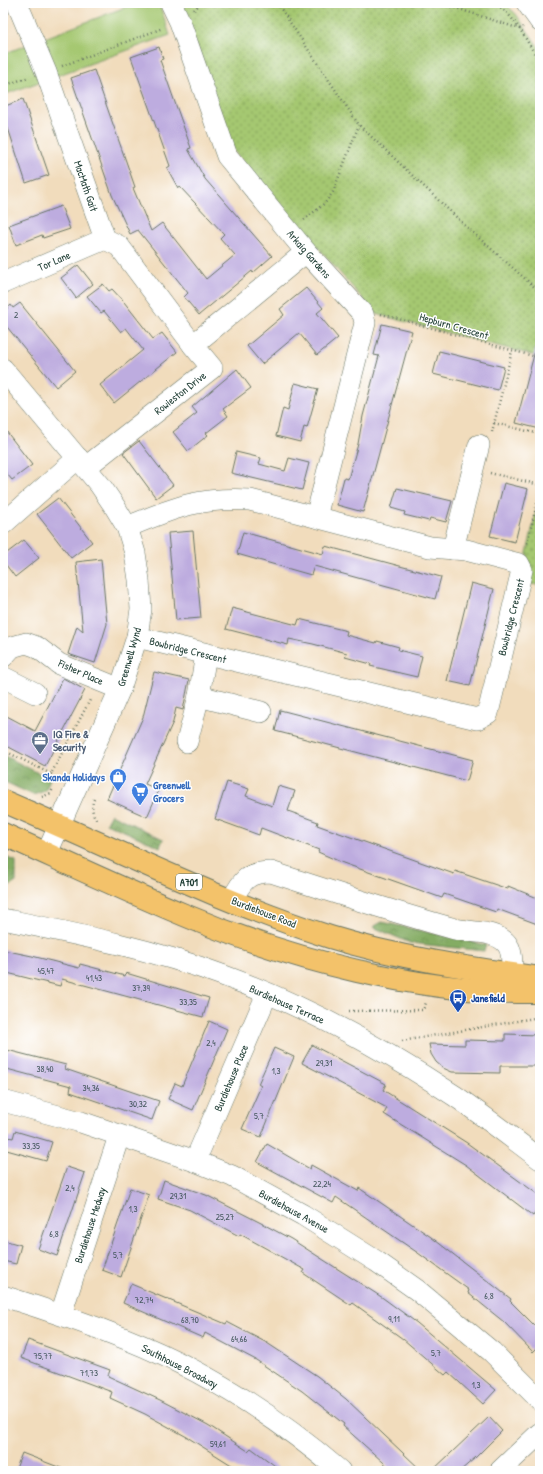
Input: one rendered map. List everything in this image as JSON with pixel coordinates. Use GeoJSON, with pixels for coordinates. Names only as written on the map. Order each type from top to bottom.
{"type":"FeatureCollection","features":[{"type":"Feature","properties":{"kind":"main road","name":"Burdiehouse Road"},"geometry":{"type":"LineString","coordinates":[[3,801],[232,900],[330,937],[379,950],[430,961],[540,992]]}},
{"type":"Feature","properties":{"kind":"main road","name":"Burdiehouse Road"},"geometry":{"type":"LineString","coordinates":[[4,835],[183,914],[246,939],[314,960],[436,985],[509,983],[540,978]]}},
{"type":"Feature","properties":{"kind":"street","name":"MacMath Gait"},"geometry":{"type":"LineString","coordinates":[[17,3],[46,72],[104,239]]}},
{"type":"Feature","properties":{"kind":"street","name":"Arkaig Gardens"},"geometry":{"type":"LineString","coordinates":[[171,3],[180,22],[227,156],[306,252],[363,314]]}},
{"type":"Feature","properties":{"kind":"street","name":"Tor Lane"},"geometry":{"type":"LineString","coordinates":[[3,283],[104,239]]}},
{"type":"Feature","properties":{"kind":"street"},"geometry":{"type":"LineString","coordinates":[[104,239],[119,246],[193,344],[306,252]]}},
{"type":"Feature","properties":{"kind":"street"},"geometry":{"type":"LineString","coordinates":[[316,517],[365,323],[363,314]]}},
{"type":"Feature","properties":{"kind":"street","name":"Rowieston Drive"},"geometry":{"type":"LineString","coordinates":[[82,463],[212,368],[193,344]]}},
{"type":"Feature","properties":{"kind":"street","name":"Greenwell Wynd"},"geometry":{"type":"LineString","coordinates":[[3,369],[100,485],[127,528],[135,553],[139,580],[141,609],[137,637],[120,689],[67,784],[60,825],[47,854]]}},
{"type":"Feature","properties":{"kind":"street"},"geometry":{"type":"LineString","coordinates":[[453,549],[473,469],[485,440]]}},
{"type":"Feature","properties":{"kind":"street"},"geometry":{"type":"LineString","coordinates":[[3,524],[82,463]]}},
{"type":"Feature","properties":{"kind":"street","name":"Bowbridge Crescent"},"geometry":{"type":"LineString","coordinates":[[127,528],[173,508],[197,502],[227,499],[250,500],[430,547],[466,550],[519,564],[522,570],[488,714],[477,719],[137,637]]}},
{"type":"Feature","properties":{"kind":"street","name":"Fisher Place"},"geometry":{"type":"LineString","coordinates":[[3,657],[12,647],[26,643],[37,647],[59,664],[120,689]]}},
{"type":"Feature","properties":{"kind":"street"},"geometry":{"type":"LineString","coordinates":[[187,742],[206,654]]}},
{"type":"Feature","properties":{"kind":"street"},"geometry":{"type":"LineString","coordinates":[[3,677],[35,693]]}},
{"type":"Feature","properties":{"kind":"street"},"geometry":{"type":"LineString","coordinates":[[198,696],[261,712]]}},
{"type":"Feature","properties":{"kind":"street"},"geometry":{"type":"LineString","coordinates":[[232,900],[241,882],[256,872],[271,872],[363,902],[457,930],[494,935],[507,944],[512,962],[509,983]]}},
{"type":"Feature","properties":{"kind":"street","name":"Burdiehouse Terrace"},"geometry":{"type":"LineString","coordinates":[[3,919],[160,956],[223,975],[267,994],[336,1026],[374,1047],[456,1097],[540,1159]]}},
{"type":"Feature","properties":{"kind":"street","name":"Burdiehouse Place"},"geometry":{"type":"LineString","coordinates":[[195,1161],[267,994]]}},
{"type":"Feature","properties":{"kind":"street","name":"Burdiehouse Avenue"},"geometry":{"type":"LineString","coordinates":[[3,1100],[81,1122],[195,1161],[232,1176],[296,1211],[376,1261],[417,1290],[492,1352],[540,1400]]}},
{"type":"Feature","properties":{"kind":"street","name":"Burdiehouse Medway"},"geometry":{"type":"LineString","coordinates":[[61,1314],[119,1136]]}},
{"type":"Feature","properties":{"kind":"street","name":"Southhouse Broadway"},"geometry":{"type":"LineString","coordinates":[[3,1296],[61,1314],[128,1339],[183,1366],[228,1391],[286,1428],[338,1470]]}},
{"type":"Feature","properties":{"kind":"street"},"geometry":{"type":"LineString","coordinates":[[500,1471],[540,1433]]}},
{"type":"Feature","properties":{"kind":"path"},"geometry":{"type":"LineString","coordinates":[[277,3],[359,125],[470,230],[540,292]]}},
{"type":"Feature","properties":{"kind":"path"},"geometry":{"type":"LineString","coordinates":[[427,3],[456,8],[520,29]]}},
{"type":"Feature","properties":{"kind":"path"},"geometry":{"type":"LineString","coordinates":[[494,3],[501,7],[520,29],[540,63]]}},
{"type":"Feature","properties":{"kind":"path"},"geometry":{"type":"LineString","coordinates":[[520,29],[535,14]]}},
{"type":"Feature","properties":{"kind":"path"},"geometry":{"type":"LineString","coordinates":[[3,86],[46,72],[180,22]]}},
{"type":"Feature","properties":{"kind":"path"},"geometry":{"type":"LineString","coordinates":[[290,232],[325,203],[333,192],[359,125]]}},
{"type":"Feature","properties":{"kind":"path"},"geometry":{"type":"LineString","coordinates":[[540,151],[540,156]]}},
{"type":"Feature","properties":{"kind":"path","name":"Hepburn Crescent"},"geometry":{"type":"LineString","coordinates":[[363,314],[378,313],[540,358]]}},
{"type":"Feature","properties":{"kind":"path"},"geometry":{"type":"LineString","coordinates":[[485,440],[494,423],[512,351]]}},
{"type":"Feature","properties":{"kind":"path"},"geometry":{"type":"LineString","coordinates":[[494,423],[540,434]]}},
{"type":"Feature","properties":{"kind":"path"},"geometry":{"type":"LineString","coordinates":[[473,469],[540,485]]}},
{"type":"Feature","properties":{"kind":"path"},"geometry":{"type":"LineString","coordinates":[[519,564],[524,553],[540,492]]}},
{"type":"Feature","properties":{"kind":"path"},"geometry":{"type":"LineString","coordinates":[[51,774],[99,681]]}},
{"type":"Feature","properties":{"kind":"path"},"geometry":{"type":"LineString","coordinates":[[3,750],[51,774],[67,784],[95,795],[92,805],[94,816],[99,822]]}},
{"type":"Feature","properties":{"kind":"path"},"geometry":{"type":"LineString","coordinates":[[40,797],[67,784]]}},
{"type":"Feature","properties":{"kind":"path"},"geometry":{"type":"LineString","coordinates":[[336,1026],[349,1011],[423,1010],[436,985]]}},
{"type":"Feature","properties":{"kind":"path"},"geometry":{"type":"LineString","coordinates":[[374,1047],[540,1017]]}},
{"type":"Feature","properties":{"kind":"green space"},"geometry":{"type":"Polygon","coordinates":[[[136,3],[159,3],[170,35],[3,95],[3,54],[136,3]]]}},
{"type":"Feature","properties":{"kind":"green space"},"geometry":{"type":"Polygon","coordinates":[[[181,3],[504,3],[516,14],[540,49],[540,357],[376,314],[233,150],[181,3]]]}},
{"type":"Feature","properties":{"kind":"green space"},"geometry":{"type":"Polygon","coordinates":[[[540,493],[540,585],[529,584],[527,553],[540,493]]]}},
{"type":"Feature","properties":{"kind":"green space"},"geometry":{"type":"Polygon","coordinates":[[[3,755],[50,779],[45,791],[33,795],[3,781],[3,755]]]}},
{"type":"Feature","properties":{"kind":"green space"},"geometry":{"type":"Polygon","coordinates":[[[111,814],[163,839],[160,847],[106,823],[111,814]]]}},
{"type":"Feature","properties":{"kind":"green space"},"geometry":{"type":"Polygon","coordinates":[[[3,856],[16,861],[16,882],[3,891],[3,856]]]}},
{"type":"Feature","properties":{"kind":"green space"},"geometry":{"type":"Polygon","coordinates":[[[382,922],[486,945],[484,951],[410,943],[373,927],[382,922]]]}},
{"type":"Feature","properties":{"kind":"building"},"geometry":{"type":"Polygon","coordinates":[[[159,47],[163,59],[160,60],[191,148],[188,149],[205,179],[272,256],[253,273],[252,271],[199,315],[184,297],[188,293],[138,230],[130,234],[112,195],[71,78],[94,70],[135,187],[133,188],[151,231],[162,223],[206,279],[235,255],[220,238],[224,234],[180,187],[178,188],[167,168],[170,166],[131,57],[159,47]]]}},
{"type":"Feature","properties":{"kind":"building"},"geometry":{"type":"Polygon","coordinates":[[[23,99],[49,175],[26,183],[8,128],[3,130],[3,107],[23,99]]]}},
{"type":"Feature","properties":{"kind":"building"},"geometry":{"type":"Polygon","coordinates":[[[61,206],[70,229],[43,238],[42,235],[16,245],[9,225],[61,206]]]}},
{"type":"Feature","properties":{"kind":"building"},"geometry":{"type":"Polygon","coordinates":[[[78,265],[93,284],[76,298],[61,278],[78,265]]]}},
{"type":"Feature","properties":{"kind":"building"},"geometry":{"type":"Polygon","coordinates":[[[103,284],[109,291],[112,289],[124,302],[153,339],[162,333],[177,352],[114,403],[100,385],[143,350],[126,328],[121,332],[104,311],[101,313],[87,296],[103,284]]]}},
{"type":"Feature","properties":{"kind":"building"},"geometry":{"type":"Polygon","coordinates":[[[306,288],[323,308],[317,313],[338,338],[317,355],[299,333],[262,364],[247,346],[284,315],[280,309],[306,288]]]}},
{"type":"Feature","properties":{"kind":"building"},"geometry":{"type":"Polygon","coordinates":[[[20,303],[75,371],[56,387],[3,322],[3,312],[11,305],[13,308],[20,303]]]}},
{"type":"Feature","properties":{"kind":"building"},"geometry":{"type":"Polygon","coordinates":[[[382,324],[412,331],[363,512],[337,505],[344,478],[348,479],[358,444],[363,416],[379,356],[374,355],[382,324]]]}},
{"type":"Feature","properties":{"kind":"building"},"geometry":{"type":"Polygon","coordinates":[[[536,347],[540,347],[540,429],[516,423],[536,347]]]}},
{"type":"Feature","properties":{"kind":"building"},"geometry":{"type":"Polygon","coordinates":[[[439,351],[504,367],[498,390],[433,374],[439,351]]]}},
{"type":"Feature","properties":{"kind":"building"},"geometry":{"type":"Polygon","coordinates":[[[237,369],[251,388],[223,409],[228,416],[206,433],[208,435],[188,451],[173,432],[197,413],[192,407],[237,369]]]}},
{"type":"Feature","properties":{"kind":"building"},"geometry":{"type":"Polygon","coordinates":[[[295,383],[318,389],[307,428],[304,427],[300,442],[276,436],[283,408],[288,410],[295,383]]]}},
{"type":"Feature","properties":{"kind":"building"},"geometry":{"type":"Polygon","coordinates":[[[3,427],[32,465],[12,480],[3,469],[3,427]]]}},
{"type":"Feature","properties":{"kind":"building"},"geometry":{"type":"Polygon","coordinates":[[[139,441],[173,485],[156,498],[123,453],[139,441]]]}},
{"type":"Feature","properties":{"kind":"building"},"geometry":{"type":"Polygon","coordinates":[[[236,452],[261,458],[259,464],[285,471],[289,458],[309,463],[302,490],[231,473],[236,452]]]}},
{"type":"Feature","properties":{"kind":"building"},"geometry":{"type":"Polygon","coordinates":[[[504,483],[528,489],[515,542],[490,536],[504,483]]]}},
{"type":"Feature","properties":{"kind":"building"},"geometry":{"type":"Polygon","coordinates":[[[397,488],[452,501],[446,522],[430,518],[429,521],[404,515],[405,512],[391,508],[397,488]]]}},
{"type":"Feature","properties":{"kind":"building"},"geometry":{"type":"Polygon","coordinates":[[[58,498],[92,542],[71,558],[37,514],[58,498]]]}},
{"type":"Feature","properties":{"kind":"building"},"geometry":{"type":"Polygon","coordinates":[[[193,531],[201,618],[176,620],[168,533],[193,531]]]}},
{"type":"Feature","properties":{"kind":"building"},"geometry":{"type":"Polygon","coordinates":[[[243,532],[323,554],[325,546],[441,577],[435,599],[314,566],[311,575],[237,554],[243,532]]]}},
{"type":"Feature","properties":{"kind":"building"},"geometry":{"type":"Polygon","coordinates":[[[24,540],[39,558],[15,577],[3,561],[3,556],[24,540]]]}},
{"type":"Feature","properties":{"kind":"building"},"geometry":{"type":"Polygon","coordinates":[[[101,559],[107,624],[95,663],[68,654],[77,626],[83,631],[76,562],[101,559]]]}},
{"type":"Feature","properties":{"kind":"building"},"geometry":{"type":"Polygon","coordinates":[[[471,583],[494,589],[470,686],[447,681],[471,583]]]}},
{"type":"Feature","properties":{"kind":"building"},"geometry":{"type":"Polygon","coordinates":[[[232,608],[297,625],[299,619],[347,631],[346,635],[399,647],[398,650],[422,656],[417,677],[370,666],[371,664],[345,657],[347,653],[313,644],[289,639],[288,645],[226,629],[232,608]]]}},
{"type":"Feature","properties":{"kind":"building"},"geometry":{"type":"Polygon","coordinates":[[[154,672],[189,680],[183,710],[176,708],[173,722],[145,784],[159,790],[147,817],[107,799],[143,717],[154,672]]]}},
{"type":"Feature","properties":{"kind":"building"},"geometry":{"type":"Polygon","coordinates":[[[63,678],[85,690],[45,766],[3,744],[3,714],[35,731],[63,678]]]}},
{"type":"Feature","properties":{"kind":"building"},"geometry":{"type":"Polygon","coordinates":[[[280,710],[473,760],[467,781],[275,731],[280,710]]]}},
{"type":"Feature","properties":{"kind":"building"},"geometry":{"type":"Polygon","coordinates":[[[227,782],[249,789],[246,796],[272,806],[278,786],[295,791],[288,811],[318,822],[317,825],[454,874],[455,871],[508,889],[508,886],[540,899],[540,925],[497,909],[496,912],[444,894],[442,898],[343,863],[318,852],[319,850],[261,828],[259,835],[215,819],[227,782]]]}},
{"type":"Feature","properties":{"kind":"building"},"geometry":{"type":"Polygon","coordinates":[[[3,950],[79,968],[80,964],[125,976],[126,973],[209,998],[203,1017],[62,979],[60,986],[3,972],[3,950]]]}},
{"type":"Feature","properties":{"kind":"building"},"geometry":{"type":"Polygon","coordinates":[[[209,1021],[227,1029],[193,1110],[168,1099],[175,1083],[182,1086],[209,1021]]]}},
{"type":"Feature","properties":{"kind":"building"},"geometry":{"type":"Polygon","coordinates":[[[505,1034],[540,1035],[540,1066],[500,1066],[500,1073],[452,1072],[443,1068],[436,1062],[431,1054],[429,1044],[465,1045],[465,1040],[505,1041],[505,1034]]]}},
{"type":"Feature","properties":{"kind":"building"},"geometry":{"type":"Polygon","coordinates":[[[312,1045],[386,1084],[383,1090],[467,1143],[540,1196],[540,1206],[533,1216],[466,1165],[384,1114],[387,1108],[302,1063],[312,1045]]]}},
{"type":"Feature","properties":{"kind":"building"},"geometry":{"type":"Polygon","coordinates":[[[274,1048],[294,1057],[261,1137],[242,1129],[261,1086],[258,1084],[274,1048]]]}},
{"type":"Feature","properties":{"kind":"building"},"geometry":{"type":"Polygon","coordinates":[[[3,1049],[66,1065],[65,1069],[159,1101],[152,1120],[70,1092],[71,1086],[3,1068],[3,1049]]]}},
{"type":"Feature","properties":{"kind":"building"},"geometry":{"type":"Polygon","coordinates":[[[15,1131],[52,1142],[46,1161],[3,1149],[3,1136],[13,1138],[15,1131]]]}},
{"type":"Feature","properties":{"kind":"building"},"geometry":{"type":"Polygon","coordinates":[[[267,1144],[310,1169],[311,1165],[358,1191],[359,1188],[431,1237],[511,1299],[510,1301],[540,1331],[540,1345],[533,1352],[504,1322],[468,1293],[469,1290],[336,1197],[333,1203],[257,1162],[267,1144]]]}},
{"type":"Feature","properties":{"kind":"building"},"geometry":{"type":"Polygon","coordinates":[[[67,1167],[85,1173],[57,1256],[38,1249],[67,1167]]]}},
{"type":"Feature","properties":{"kind":"building"},"geometry":{"type":"Polygon","coordinates":[[[164,1180],[206,1195],[291,1239],[383,1298],[417,1323],[496,1390],[483,1404],[448,1372],[445,1375],[403,1339],[353,1303],[351,1305],[303,1273],[305,1270],[240,1234],[239,1236],[190,1210],[158,1199],[164,1180]]]}},
{"type":"Feature","properties":{"kind":"building"},"geometry":{"type":"Polygon","coordinates":[[[130,1188],[149,1195],[121,1277],[102,1270],[130,1188]]]}},
{"type":"Feature","properties":{"kind":"building"},"geometry":{"type":"Polygon","coordinates":[[[3,1240],[21,1245],[16,1264],[3,1261],[3,1240]]]}},
{"type":"Feature","properties":{"kind":"building"},"geometry":{"type":"Polygon","coordinates":[[[131,1284],[226,1324],[227,1322],[267,1343],[317,1376],[346,1399],[422,1471],[393,1471],[343,1426],[344,1424],[302,1391],[256,1360],[205,1333],[203,1338],[123,1303],[131,1284]]]}},
{"type":"Feature","properties":{"kind":"building"},"geometry":{"type":"Polygon","coordinates":[[[28,1340],[110,1370],[108,1376],[160,1400],[208,1425],[248,1451],[251,1448],[282,1471],[241,1471],[187,1437],[145,1414],[110,1398],[112,1392],[21,1358],[28,1340]]]}},
{"type":"Feature","properties":{"kind":"building"},"geometry":{"type":"Polygon","coordinates":[[[489,1417],[502,1431],[475,1458],[460,1471],[432,1471],[489,1417]]]}},
{"type":"Feature","properties":{"kind":"building"},"geometry":{"type":"Polygon","coordinates":[[[22,1453],[66,1470],[15,1471],[22,1453]]]}},
{"type":"Feature","properties":{"kind":"place","name":"IQ Fire & Security"},"geometry":{"type":"Point","coordinates":[40,755]}},
{"type":"Feature","properties":{"kind":"place","name":"Skanda Holidays"},"geometry":{"type":"Point","coordinates":[118,792]}},
{"type":"Feature","properties":{"kind":"place","name":"Greenwell Grocers"},"geometry":{"type":"Point","coordinates":[140,806]}},
{"type":"Feature","properties":{"kind":"place","name":"Janefield"},"geometry":{"type":"Point","coordinates":[458,1013]}}]}
